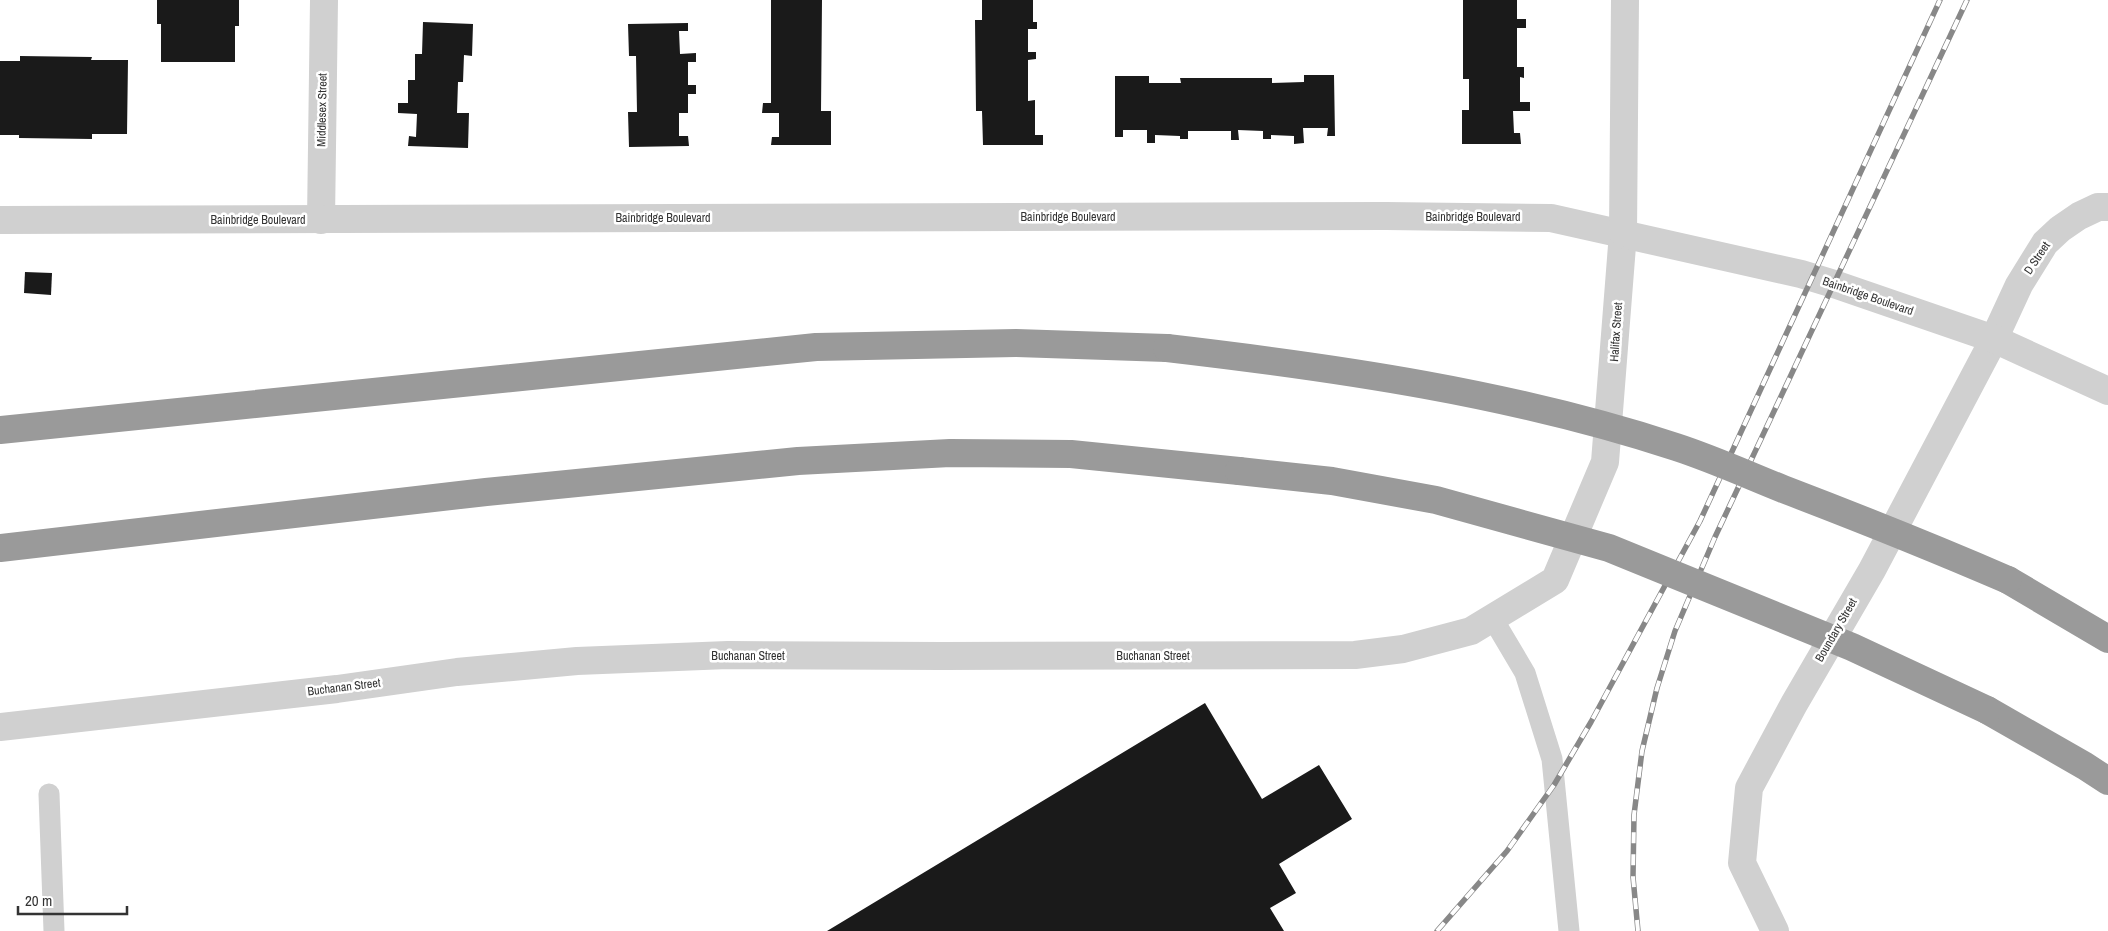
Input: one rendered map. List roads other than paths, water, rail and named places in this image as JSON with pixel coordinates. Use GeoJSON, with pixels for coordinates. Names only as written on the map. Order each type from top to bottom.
{"type":"FeatureCollection","features":[{"type":"Feature","properties":{"kind":"highway"},"geometry":{"type":"LineString","coordinates":[[0,430],[816,347],[1016,343],[1167,348],[1294,363],[1407,381],[1550,412],[1677,448],[1921,543],[2008,580],[2108,639]]}},
{"type":"Feature","properties":{"kind":"highway"},"geometry":{"type":"LineString","coordinates":[[0,548],[486,492],[798,461],[950,453],[1071,454],[1239,470],[1332,481],[1436,500],[1609,548],[1852,647],[1987,710],[2108,781]]}},
{"type":"Feature","properties":{"kind":"street","name":"Middlesex Street"},"geometry":{"type":"LineString","coordinates":[[321,220],[324,0]]}},
{"type":"Feature","properties":{"kind":"street","name":"Halifax Street"},"geometry":{"type":"LineString","coordinates":[[1493,619],[1555,580],[1606,462],[1623,233],[1625,0]]}},
{"type":"Feature","properties":{"kind":"street","name":"D Street"},"geometry":{"type":"LineString","coordinates":[[1994,339],[2019,285],[2045,243],[2079,216],[2098,207],[2108,207]]}},
{"type":"Feature","properties":{"kind":"street","name":"Bainbridge Boulevard"},"geometry":{"type":"LineString","coordinates":[[0,220],[1551,218],[1801,274],[1994,339],[2108,392]]}},
{"type":"Feature","properties":{"kind":"street","name":"Boundary Street"},"geometry":{"type":"LineString","coordinates":[[1775,931],[1742,863],[1749,788],[1794,704],[1872,570],[1994,339]]}},
{"type":"Feature","properties":{"kind":"street","name":"Buchanan Street"},"geometry":{"type":"LineString","coordinates":[[0,727],[337,689],[457,672],[577,661],[728,655],[1355,655],[1402,649],[1471,631],[1493,619]]}},
{"type":"Feature","properties":{"kind":"lane"},"geometry":{"type":"LineString","coordinates":[[1493,619],[1525,673],[1552,759],[1570,931]]}},
{"type":"Feature","properties":{"kind":"lane"},"geometry":{"type":"LineString","coordinates":[[49,794],[54,931]]}},
{"type":"Feature","properties":{"kind":"railway"},"geometry":{"type":"LineString","coordinates":[[1437,931],[1507,851],[1554,785],[1591,722],[1700,521],[1940,0]]}},
{"type":"Feature","properties":{"kind":"railway"},"geometry":{"type":"LineString","coordinates":[[1638,931],[1633,877],[1634,815],[1642,751],[1657,688],[1675,631],[1715,537],[1967,0]]}}]}
